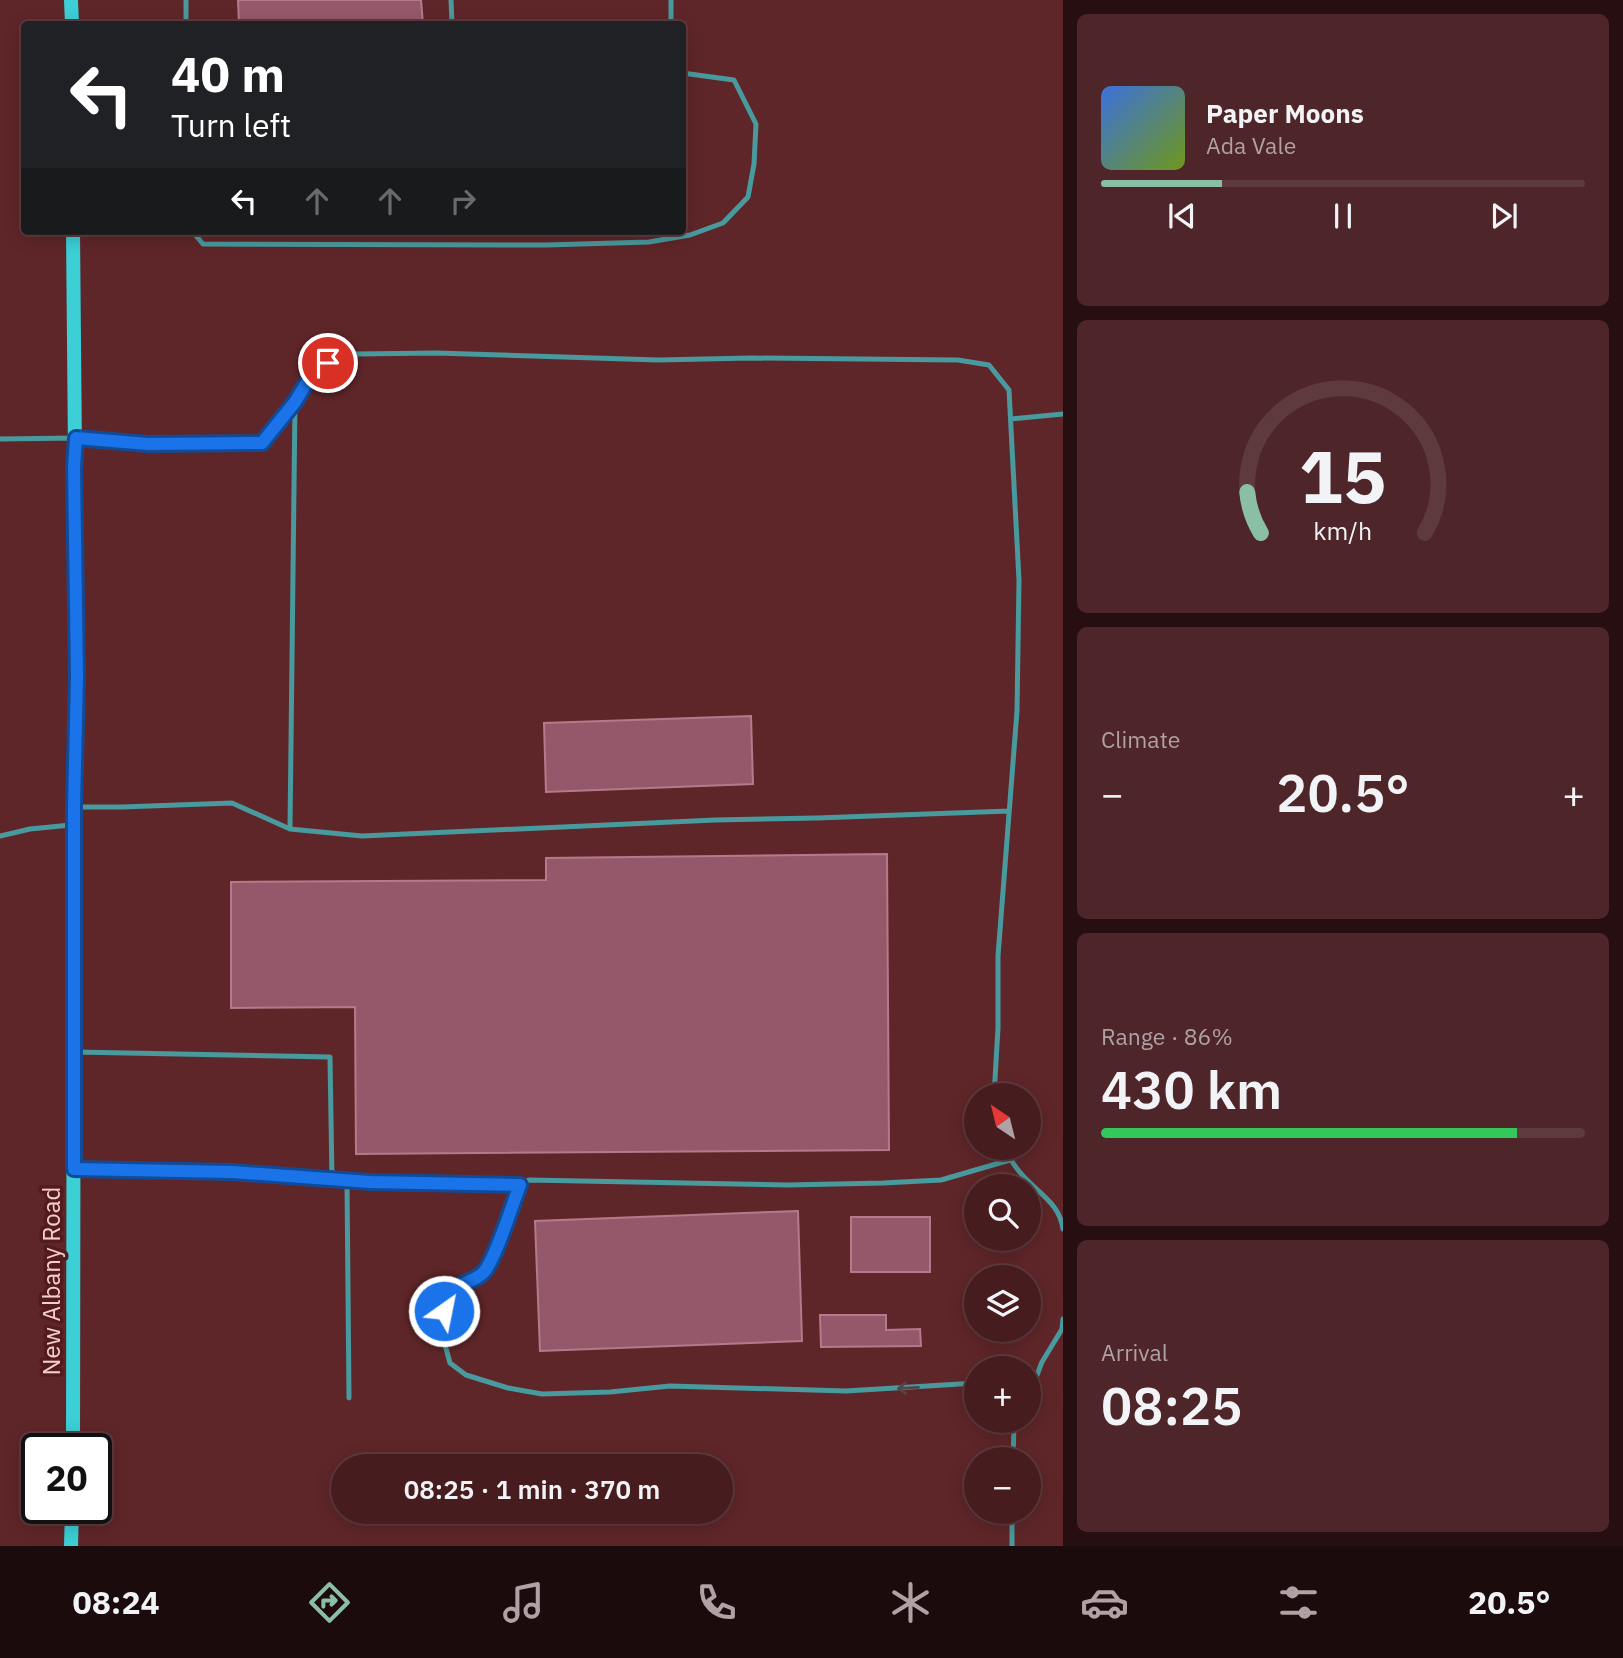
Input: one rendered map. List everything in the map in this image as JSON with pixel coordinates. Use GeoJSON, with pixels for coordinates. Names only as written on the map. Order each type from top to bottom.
{"type":"FeatureCollection","features":[{"type":"Feature","properties":{"kind":"main road"},"geometry":{"type":"LineString","coordinates":[[71,0],[72,21]]}},
{"type":"Feature","properties":{"kind":"main road","name":"New Albany Road"},"geometry":{"type":"LineString","coordinates":[[72,1433],[77,663],[73,235]]}},
{"type":"Feature","properties":{"kind":"main road"},"geometry":{"type":"LineString","coordinates":[[71,1546],[72,1524]]}},
{"type":"Feature","properties":{"kind":"lane"},"geometry":{"type":"LineString","coordinates":[[186,0],[186,21]]}},
{"type":"Feature","properties":{"kind":"lane"},"geometry":{"type":"LineString","coordinates":[[451,0],[452,21]]}},
{"type":"Feature","properties":{"kind":"lane"},"geometry":{"type":"LineString","coordinates":[[671,0],[671,21]]}},
{"type":"Feature","properties":{"kind":"lane"},"geometry":{"type":"LineString","coordinates":[[195,235],[203,244],[364,243],[444,246],[649,242],[691,235],[723,223],[748,197],[754,164],[756,124],[734,80],[686,74]]}},
{"type":"Feature","properties":{"kind":"lane"},"geometry":{"type":"LineString","coordinates":[[0,439],[76,438],[148,444],[262,443],[295,402],[312,374],[328,363],[355,354],[460,353],[658,360],[958,360],[989,365],[1009,390],[1019,580],[1017,711],[998,956],[995,1083]]}},
{"type":"Feature","properties":{"kind":"lane"},"geometry":{"type":"LineString","coordinates":[[290,829],[295,402]]}},
{"type":"Feature","properties":{"kind":"lane"},"geometry":{"type":"LineString","coordinates":[[1011,419],[1063,414]]}},
{"type":"Feature","properties":{"kind":"lane"},"geometry":{"type":"LineString","coordinates":[[74,807],[232,803],[290,829],[362,836],[715,820],[1009,811]]}},
{"type":"Feature","properties":{"kind":"lane"},"geometry":{"type":"LineString","coordinates":[[0,836],[30,829],[74,824]]}},
{"type":"Feature","properties":{"kind":"lane"},"geometry":{"type":"LineString","coordinates":[[75,1052],[330,1056],[332,1180]]}},
{"type":"Feature","properties":{"kind":"lane"},"geometry":{"type":"LineString","coordinates":[[74,1169],[232,1172],[347,1181],[520,1185],[529,1180],[788,1185],[941,1180],[1010,1160],[1061,1215],[1063,1229]]}},
{"type":"Feature","properties":{"kind":"lane"},"geometry":{"type":"LineString","coordinates":[[347,1181],[349,1398]]}},
{"type":"Feature","properties":{"kind":"lane"},"geometry":{"type":"LineString","coordinates":[[520,1185],[484,1272],[454,1287],[444,1299],[441,1330],[450,1363],[466,1376],[542,1394],[610,1392],[670,1386],[846,1391],[964,1384]]}},
{"type":"Feature","properties":{"kind":"lane"},"geometry":{"type":"LineString","coordinates":[[1041,1364],[1062,1329],[1063,1319]]}},
{"type":"Feature","properties":{"kind":"lane"},"geometry":{"type":"LineString","coordinates":[[1012,1524],[1012,1546]]}},
{"type":"Feature","properties":{"kind":"building"},"geometry":{"type":"Polygon","coordinates":[[[238,0],[421,0],[423,21],[239,21],[238,0]]]}},
{"type":"Feature","properties":{"kind":"building"},"geometry":{"type":"Polygon","coordinates":[[[751,716],[753,784],[546,792],[544,723],[751,716]]]}},
{"type":"Feature","properties":{"kind":"building"},"geometry":{"type":"Polygon","coordinates":[[[887,854],[889,1150],[356,1154],[355,1007],[231,1008],[231,882],[546,880],[546,858],[887,854]]]}},
{"type":"Feature","properties":{"kind":"building"},"geometry":{"type":"Polygon","coordinates":[[[798,1211],[802,1341],[540,1351],[535,1221],[798,1211]]]}},
{"type":"Feature","properties":{"kind":"building"},"geometry":{"type":"Polygon","coordinates":[[[851,1217],[930,1217],[930,1272],[851,1272],[851,1217]]]}},
{"type":"Feature","properties":{"kind":"building"},"geometry":{"type":"Polygon","coordinates":[[[820,1315],[886,1315],[886,1330],[920,1329],[921,1346],[821,1347],[820,1315]]]}},
{"type":"Feature","properties":{"kind":"route"},"geometry":{"type":"LineString","coordinates":[[328,363],[312,374],[295,402],[262,443],[148,444],[76,438],[74,1169],[232,1172],[370,1182],[520,1185],[484,1272],[454,1287],[444,1299],[444,1311]]}}]}
